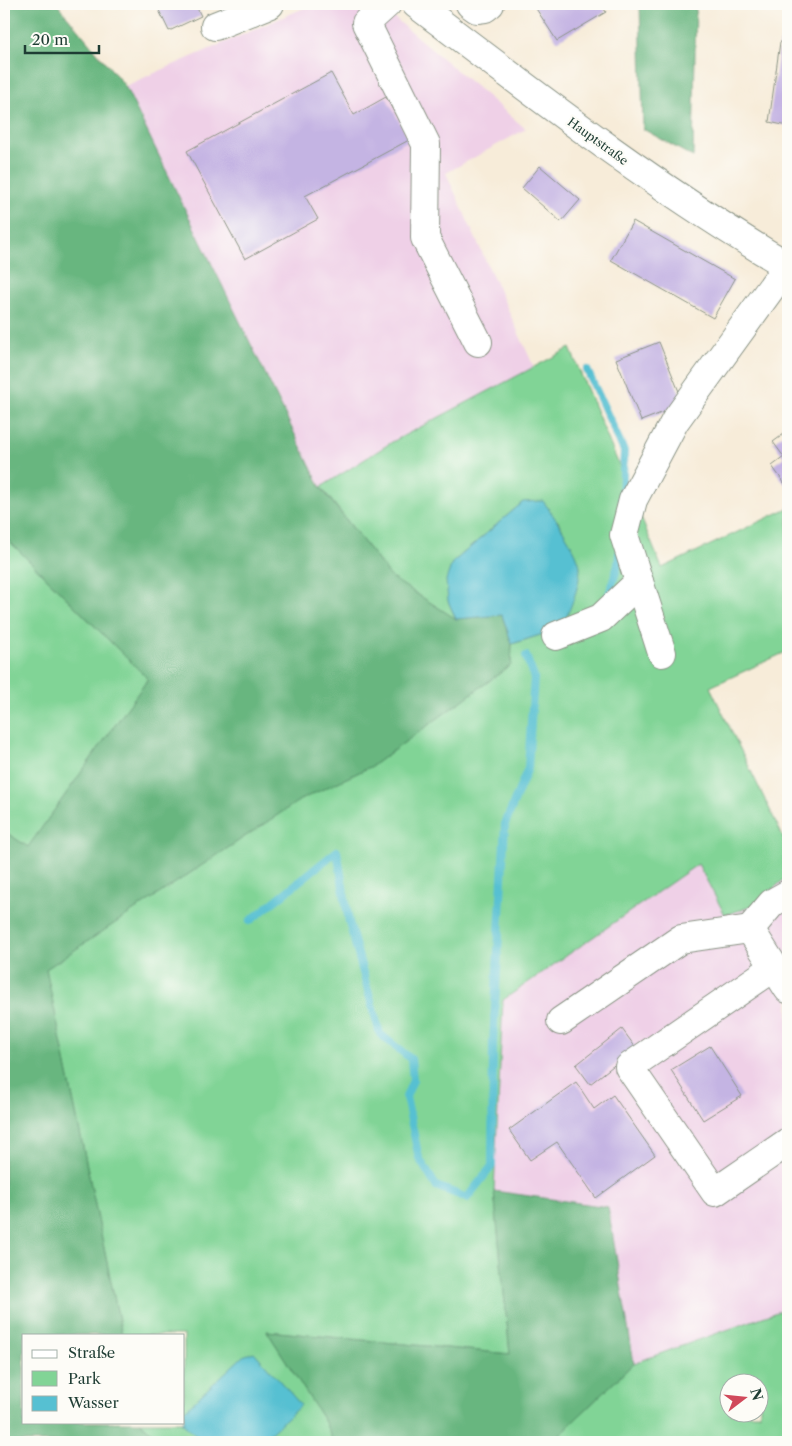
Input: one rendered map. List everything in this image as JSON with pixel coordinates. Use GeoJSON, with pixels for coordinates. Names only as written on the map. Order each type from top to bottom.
{"type":"FeatureCollection","features":[{"type":"Feature","properties":{"kind":"main road"},"geometry":{"type":"LineString","coordinates":[[215,26],[270,4]]}},
{"type":"Feature","properties":{"kind":"main road"},"geometry":{"type":"LineString","coordinates":[[387,4],[366,24],[426,144],[425,238],[478,342]]}},
{"type":"Feature","properties":{"kind":"main road","name":"Hauptstraße"},"geometry":{"type":"LineString","coordinates":[[416,4],[600,143],[690,205],[788,266]]}},
{"type":"Feature","properties":{"kind":"main road"},"geometry":{"type":"LineString","coordinates":[[470,4],[476,9],[485,8],[490,4]]}},
{"type":"Feature","properties":{"kind":"main road"},"geometry":{"type":"LineString","coordinates":[[662,653],[624,535],[633,500],[675,420],[788,266]]}},
{"type":"Feature","properties":{"kind":"main road"},"geometry":{"type":"LineString","coordinates":[[556,636],[601,618],[639,582]]}},
{"type":"Feature","properties":{"kind":"main road"},"geometry":{"type":"LineString","coordinates":[[561,1021],[681,939],[750,929],[772,903],[788,894]]}},
{"type":"Feature","properties":{"kind":"main road"},"geometry":{"type":"LineString","coordinates":[[750,929],[781,979],[630,1067],[715,1192],[788,1142]]}},
{"type":"Feature","properties":{"kind":"shaded area"},"geometry":{"type":"Polygon","coordinates":[[[313,4],[378,4],[526,129],[446,173],[534,367],[392,442],[321,487],[125,86],[313,4]]]}},
{"type":"Feature","properties":{"kind":"shaded area"},"geometry":{"type":"Polygon","coordinates":[[[698,863],[753,906],[788,876],[788,1308],[634,1363],[608,1207],[494,1191],[503,1000],[698,863]]]}},
{"type":"Feature","properties":{"kind":"green space"},"geometry":{"type":"Polygon","coordinates":[[[4,4],[57,4],[125,86],[321,488],[392,578],[456,619],[502,615],[512,644],[511,665],[372,766],[300,800],[46,969],[122,1334],[22,1334],[22,1424],[142,1424],[163,1442],[4,1442],[4,831],[28,847],[148,679],[4,536],[4,4]]]}},
{"type":"Feature","properties":{"kind":"green space"},"geometry":{"type":"Polygon","coordinates":[[[640,4],[696,4],[693,157],[643,129],[640,4]]]}},
{"type":"Feature","properties":{"kind":"green space"},"geometry":{"type":"Polygon","coordinates":[[[570,348],[662,568],[788,508],[788,651],[710,687],[788,847],[788,876],[753,906],[725,915],[698,864],[503,1000],[494,1191],[510,1354],[267,1331],[325,1422],[333,1442],[305,1442],[302,1440],[299,1442],[163,1442],[142,1424],[185,1424],[185,1334],[122,1334],[46,969],[300,800],[372,766],[511,665],[512,644],[562,628],[580,567],[558,521],[523,502],[452,563],[448,601],[456,619],[392,578],[321,487],[392,442],[570,348]]]}},
{"type":"Feature","properties":{"kind":"green space"},"geometry":{"type":"Polygon","coordinates":[[[4,536],[148,679],[28,847],[4,831],[4,536]]]}},
{"type":"Feature","properties":{"kind":"green space"},"geometry":{"type":"Polygon","coordinates":[[[494,1191],[608,1207],[634,1363],[552,1442],[333,1442],[325,1422],[267,1331],[510,1354],[494,1191]]]}},
{"type":"Feature","properties":{"kind":"green space"},"geometry":{"type":"Polygon","coordinates":[[[788,1308],[788,1442],[552,1442],[634,1363],[788,1308]]]}},
{"type":"Feature","properties":{"kind":"water"},"geometry":{"type":"Polygon","coordinates":[[[543,501],[571,544],[580,568],[576,591],[562,628],[512,644],[502,615],[456,619],[448,601],[446,580],[452,563],[523,502],[543,501]]]}},
{"type":"Feature","properties":{"kind":"water"},"geometry":{"type":"Polygon","coordinates":[[[254,1352],[301,1405],[261,1442],[203,1442],[183,1424],[185,1424],[185,1410],[243,1356],[254,1352]]]}},
{"type":"Feature","properties":{"kind":"building"},"geometry":{"type":"Polygon","coordinates":[[[156,4],[195,4],[201,16],[169,31],[156,4]]]}},
{"type":"Feature","properties":{"kind":"building"},"geometry":{"type":"Polygon","coordinates":[[[536,4],[601,4],[606,12],[557,41],[535,7],[536,4]]]}},
{"type":"Feature","properties":{"kind":"building"},"geometry":{"type":"Polygon","coordinates":[[[780,42],[788,43],[788,126],[769,122],[780,42]]]}},
{"type":"Feature","properties":{"kind":"building"},"geometry":{"type":"Polygon","coordinates":[[[331,73],[354,115],[386,97],[409,140],[305,196],[318,219],[245,259],[187,151],[331,73]]]}},
{"type":"Feature","properties":{"kind":"building"},"geometry":{"type":"Polygon","coordinates":[[[540,166],[580,200],[561,222],[522,188],[540,166]]]}},
{"type":"Feature","properties":{"kind":"building"},"geometry":{"type":"Polygon","coordinates":[[[633,221],[735,279],[713,318],[611,260],[633,221]]]}},
{"type":"Feature","properties":{"kind":"building"},"geometry":{"type":"Polygon","coordinates":[[[659,342],[684,404],[641,421],[616,359],[659,342]]]}},
{"type":"Feature","properties":{"kind":"building"},"geometry":{"type":"Polygon","coordinates":[[[788,431],[787,487],[772,466],[784,457],[773,442],[788,431]]]}},
{"type":"Feature","properties":{"kind":"building"},"geometry":{"type":"Polygon","coordinates":[[[622,1029],[636,1048],[590,1084],[576,1065],[622,1029]]]}},
{"type":"Feature","properties":{"kind":"building"},"geometry":{"type":"Polygon","coordinates":[[[710,1046],[742,1096],[703,1120],[671,1070],[710,1046]]]}},
{"type":"Feature","properties":{"kind":"building"},"geometry":{"type":"Polygon","coordinates":[[[576,1082],[594,1109],[613,1095],[655,1155],[596,1198],[557,1142],[530,1160],[509,1130],[576,1082]]]}},
{"type":"Feature","properties":{"kind":"waterway"},"geometry":{"type":"LineString","coordinates":[[587,370],[624,451],[622,500]]}},
{"type":"Feature","properties":{"kind":"waterway"},"geometry":{"type":"LineString","coordinates":[[608,598],[618,565],[619,554]]}},
{"type":"Feature","properties":{"kind":"waterway"},"geometry":{"type":"LineString","coordinates":[[250,921],[337,851],[349,922],[380,1034],[411,1059],[413,1080],[406,1097],[419,1158],[436,1186],[467,1198],[492,1166],[493,1043],[505,824],[528,768],[534,677],[526,656]]}}]}
